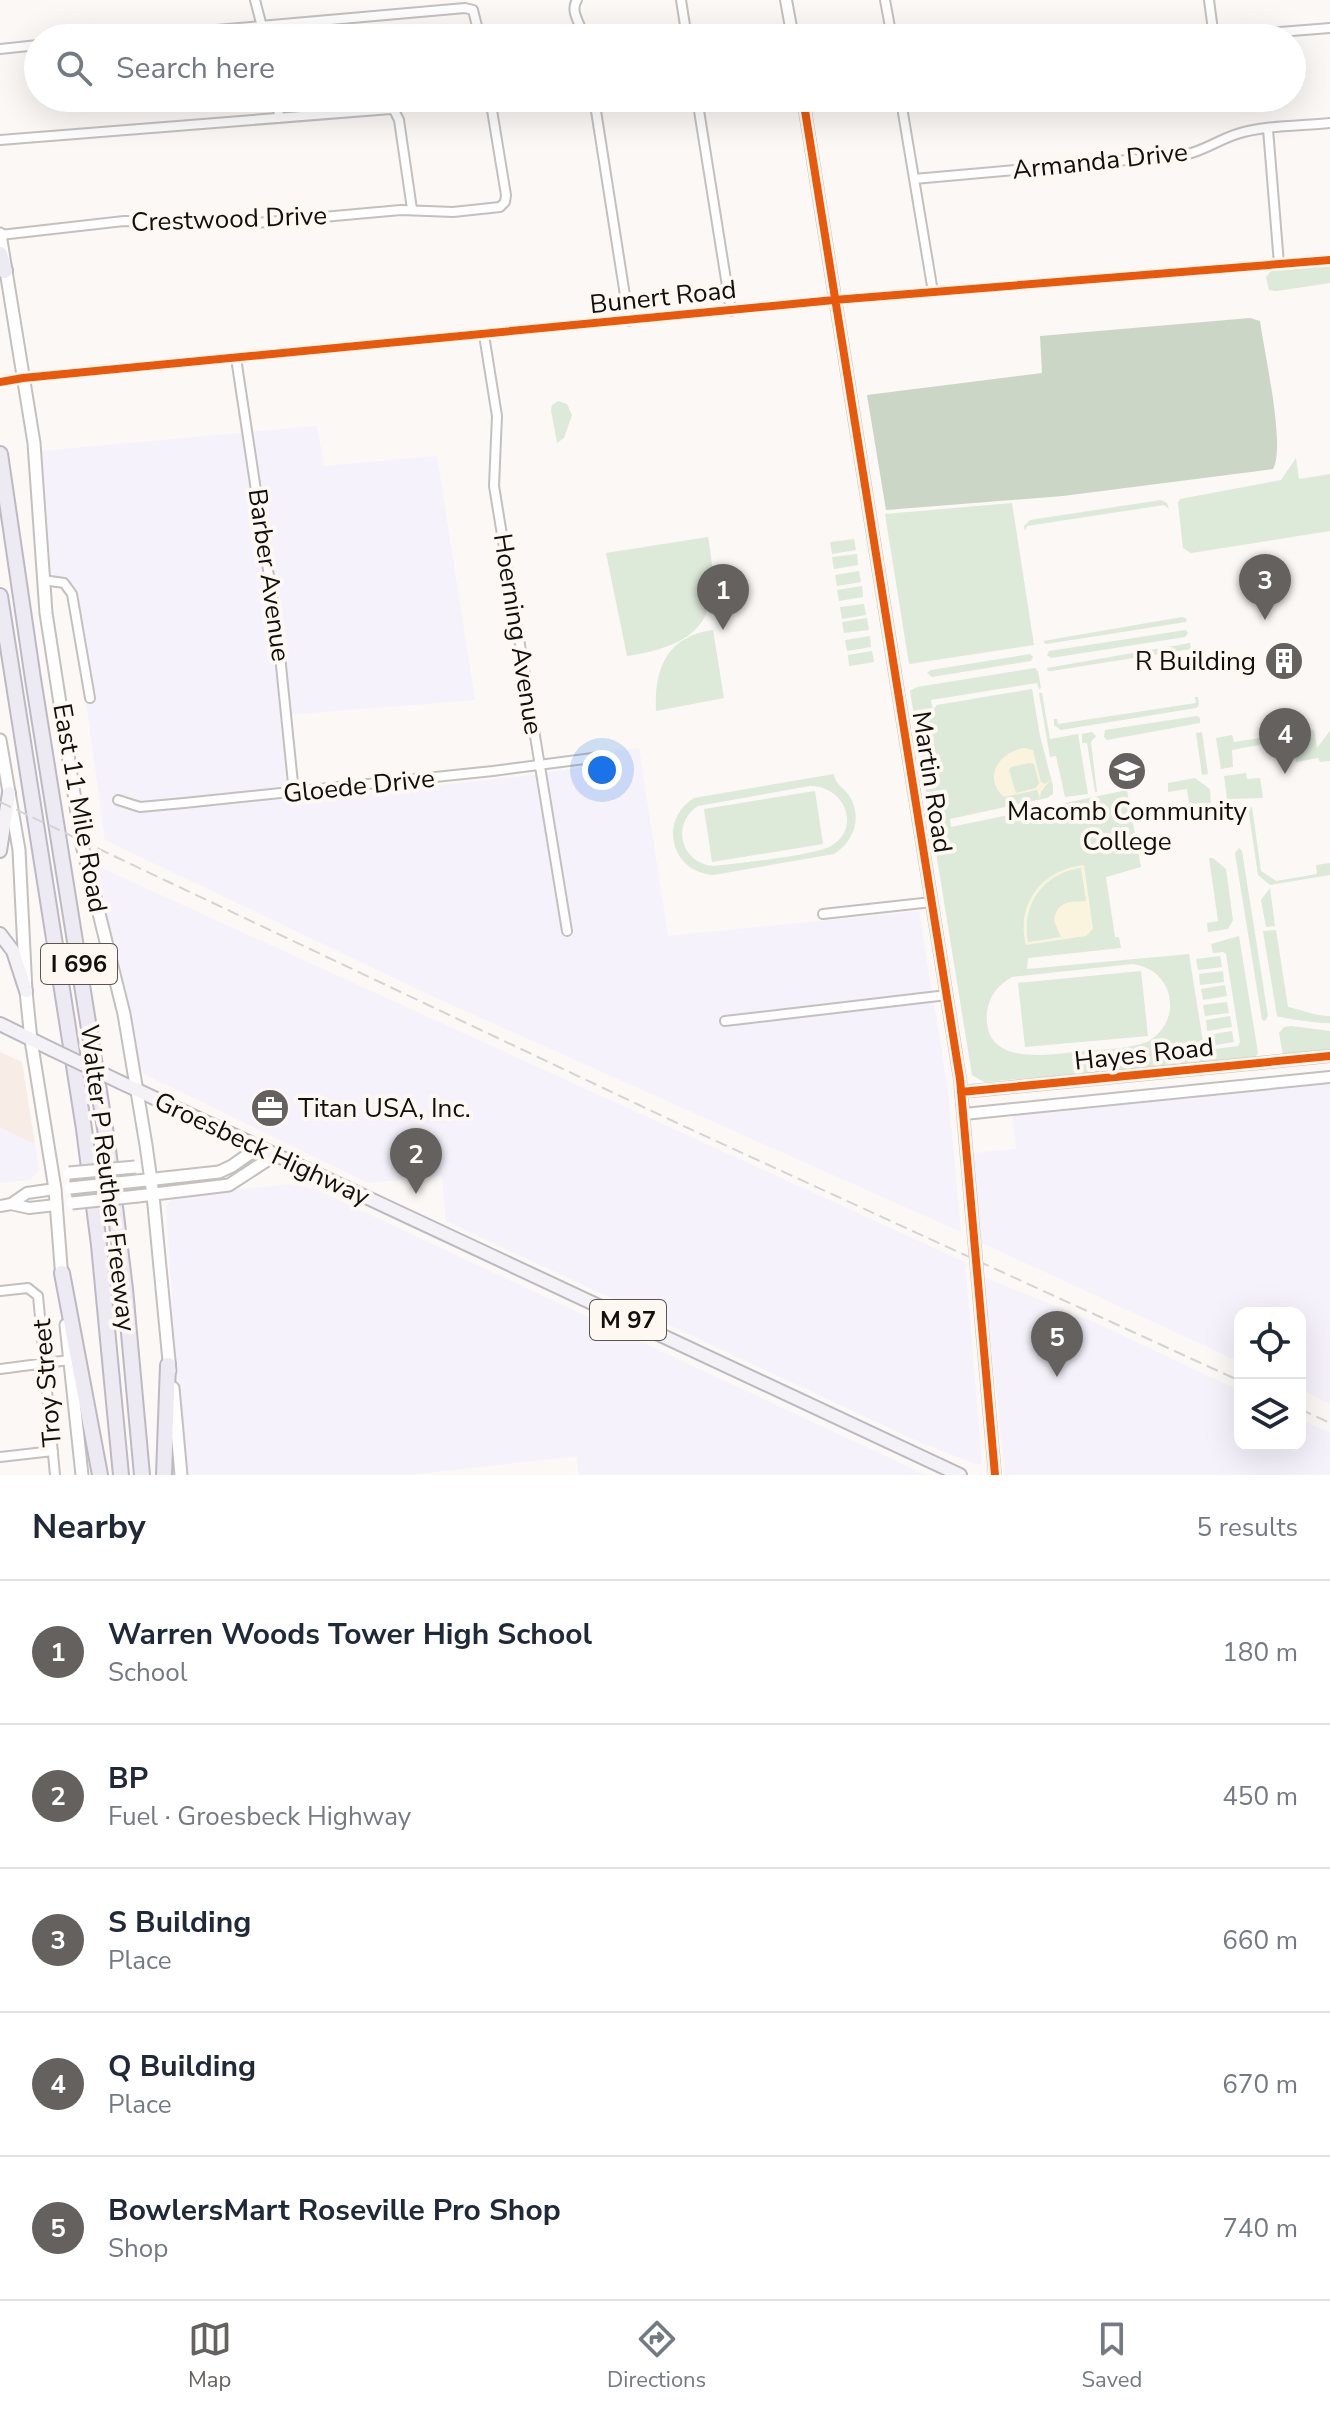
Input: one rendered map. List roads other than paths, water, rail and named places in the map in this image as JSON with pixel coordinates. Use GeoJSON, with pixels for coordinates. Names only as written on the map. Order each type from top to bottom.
{"type":"FeatureCollection","features":[{"type":"Feature","properties":{"kind":"highway"},"geometry":{"type":"LineString","coordinates":[[0,254],[5,271]]}},
{"type":"Feature","properties":{"kind":"highway","name":"Walter P Reuther Freeway"},"geometry":{"type":"LineString","coordinates":[[0,454],[107,1141],[142,1475]]}},
{"type":"Feature","properties":{"kind":"highway","name":"Walter P Reuther Freeway"},"geometry":{"type":"LineString","coordinates":[[0,596],[84,1129],[99,1245],[121,1475]]}},
{"type":"Feature","properties":{"kind":"highway"},"geometry":{"type":"LineString","coordinates":[[62,1273],[100,1475]]}},
{"type":"Feature","properties":{"kind":"highway"},"geometry":{"type":"LineString","coordinates":[[164,1475],[168,1365]]}},
{"type":"Feature","properties":{"kind":"main road","name":"East 11 Mile Road"},"geometry":{"type":"LineString","coordinates":[[0,235],[18,379],[34,443],[46,613],[82,845],[121,999],[151,1179],[181,1475]]}},
{"type":"Feature","properties":{"kind":"main road"},"geometry":{"type":"LineString","coordinates":[[0,740],[21,869],[26,991],[55,1189],[82,1475]]}},
{"type":"Feature","properties":{"kind":"main road"},"geometry":{"type":"LineString","coordinates":[[0,851],[9,793]]}},
{"type":"Feature","properties":{"kind":"main road"},"geometry":{"type":"LineString","coordinates":[[0,934],[13,951],[26,991]]}},
{"type":"Feature","properties":{"kind":"main road","name":"Groesbeck Highway"},"geometry":{"type":"LineString","coordinates":[[0,1024],[960,1475]]}},
{"type":"Feature","properties":{"kind":"main road"},"geometry":{"type":"LineString","coordinates":[[55,1189],[219,1172],[259,1147]]}},
{"type":"Feature","properties":{"kind":"main road"},"geometry":{"type":"LineString","coordinates":[[50,1157],[59,1168],[69,1173],[135,1167],[147,1154]]}},
{"type":"Feature","properties":{"kind":"main road"},"geometry":{"type":"LineString","coordinates":[[56,1205],[229,1185],[275,1155]]}},
{"type":"Feature","properties":{"kind":"street"},"geometry":{"type":"LineString","coordinates":[[255,0],[261,24]]}},
{"type":"Feature","properties":{"kind":"street"},"geometry":{"type":"LineString","coordinates":[[681,0],[685,24]]}},
{"type":"Feature","properties":{"kind":"street"},"geometry":{"type":"LineString","coordinates":[[786,0],[790,24]]}},
{"type":"Feature","properties":{"kind":"street"},"geometry":{"type":"LineString","coordinates":[[885,0],[889,24]]}},
{"type":"Feature","properties":{"kind":"street"},"geometry":{"type":"LineString","coordinates":[[1209,0],[1212,24]]}},
{"type":"Feature","properties":{"kind":"street"},"geometry":{"type":"LineString","coordinates":[[576,2],[574,13],[580,24]]}},
{"type":"Feature","properties":{"kind":"street"},"geometry":{"type":"LineString","coordinates":[[285,24],[455,9],[473,10],[476,24]]}},
{"type":"Feature","properties":{"kind":"street"},"geometry":{"type":"LineString","coordinates":[[1306,30],[1330,28]]}},
{"type":"Feature","properties":{"kind":"street"},"geometry":{"type":"LineString","coordinates":[[0,49],[24,46]]}},
{"type":"Feature","properties":{"kind":"street"},"geometry":{"type":"LineString","coordinates":[[278,112],[279,118]]}},
{"type":"Feature","properties":{"kind":"street"},"geometry":{"type":"LineString","coordinates":[[0,140],[352,112]]}},
{"type":"Feature","properties":{"kind":"street"},"geometry":{"type":"LineString","coordinates":[[395,112],[399,120],[412,209]]}},
{"type":"Feature","properties":{"kind":"street","name":"Crestwood Drive"},"geometry":{"type":"LineString","coordinates":[[0,235],[124,221],[256,223],[412,209],[453,212],[494,208],[505,202],[505,190],[492,112]]}},
{"type":"Feature","properties":{"kind":"street"},"geometry":{"type":"LineString","coordinates":[[596,112],[629,321]]}},
{"type":"Feature","properties":{"kind":"street"},"geometry":{"type":"LineString","coordinates":[[699,112],[731,311]]}},
{"type":"Feature","properties":{"kind":"street","name":"Martin Road"},"geometry":{"type":"LineString","coordinates":[[805,112],[961,1092],[995,1475]]}},
{"type":"Feature","properties":{"kind":"street"},"geometry":{"type":"LineString","coordinates":[[903,113],[933,292]]}},
{"type":"Feature","properties":{"kind":"street","name":"Armanda Drive"},"geometry":{"type":"LineString","coordinates":[[914,179],[1184,155],[1206,149],[1238,133],[1330,123]]}},
{"type":"Feature","properties":{"kind":"street"},"geometry":{"type":"LineString","coordinates":[[1268,129],[1279,264]]}},
{"type":"Feature","properties":{"kind":"street","name":"Bunert Road"},"geometry":{"type":"LineString","coordinates":[[0,382],[834,300],[1330,260]]}},
{"type":"Feature","properties":{"kind":"street","name":"Hoerning Avenue"},"geometry":{"type":"LineString","coordinates":[[484,335],[497,416],[494,486],[567,931]]}},
{"type":"Feature","properties":{"kind":"street","name":"Barber Avenue"},"geometry":{"type":"LineString","coordinates":[[236,358],[278,636],[294,793]]}},
{"type":"Feature","properties":{"kind":"street"},"geometry":{"type":"LineString","coordinates":[[43,580],[64,583],[72,594],[90,698]]}},
{"type":"Feature","properties":{"kind":"street","name":"Gloede Drive"},"geometry":{"type":"LineString","coordinates":[[118,800],[140,807],[294,793],[600,757]]}},
{"type":"Feature","properties":{"kind":"street"},"geometry":{"type":"LineString","coordinates":[[823,914],[932,902]]}},
{"type":"Feature","properties":{"kind":"street"},"geometry":{"type":"LineString","coordinates":[[725,1021],[947,995]]}},
{"type":"Feature","properties":{"kind":"street","name":"Hayes Road"},"geometry":{"type":"LineString","coordinates":[[961,1092],[1330,1056]]}},
{"type":"Feature","properties":{"kind":"street","name":"Hayes Road"},"geometry":{"type":"LineString","coordinates":[[964,1114],[1330,1077]]}},
{"type":"Feature","properties":{"kind":"street"},"geometry":{"type":"LineString","coordinates":[[1088,1101],[1083,1089],[1088,1082],[1097,1079]]}},
{"type":"Feature","properties":{"kind":"street"},"geometry":{"type":"LineString","coordinates":[[1058,1104],[1064,1093],[1060,1082]]}},
{"type":"Feature","properties":{"kind":"street"},"geometry":{"type":"LineString","coordinates":[[5,1205],[27,1193],[55,1189]]}},
{"type":"Feature","properties":{"kind":"street"},"geometry":{"type":"LineString","coordinates":[[5,1205],[29,1208],[56,1205]]}},
{"type":"Feature","properties":{"kind":"street","name":"Troy Street"},"geometry":{"type":"LineString","coordinates":[[0,1291],[28,1288],[38,1296],[55,1475]]}},
{"type":"Feature","properties":{"kind":"street"},"geometry":{"type":"LineString","coordinates":[[0,1369],[69,1360]]}},
{"type":"Feature","properties":{"kind":"street"},"geometry":{"type":"LineString","coordinates":[[0,1457],[53,1451]]}},
{"type":"Feature","properties":{"kind":"railway"},"geometry":{"type":"LineString","coordinates":[[0,802],[677,1123],[1236,1379]]}},
{"type":"Feature","properties":{"kind":"railway"},"geometry":{"type":"LineString","coordinates":[[1306,1412],[1330,1423]]}},
{"type":"Feature","properties":{"kind":"place","name":"S Building"},"geometry":{"type":"Point","coordinates":[1265,620]}},
{"type":"Feature","properties":{"kind":"place","name":"Warren Woods Tower High School"},"geometry":{"type":"Point","coordinates":[723,630]}},
{"type":"Feature","properties":{"kind":"place","name":"R Building"},"geometry":{"type":"Point","coordinates":[1284,661]}},
{"type":"Feature","properties":{"kind":"place","name":"Macomb Community College"},"geometry":{"type":"Point","coordinates":[1127,771]}},
{"type":"Feature","properties":{"kind":"place","name":"Q Building"},"geometry":{"type":"Point","coordinates":[1285,774]}},
{"type":"Feature","properties":{"kind":"place","name":"Titan USA, Inc."},"geometry":{"type":"Point","coordinates":[270,1108]}},
{"type":"Feature","properties":{"kind":"place","name":"BP"},"geometry":{"type":"Point","coordinates":[416,1194]}},
{"type":"Feature","properties":{"kind":"place","name":"BowlersMart Roseville Pro Shop"},"geometry":{"type":"Point","coordinates":[1057,1377]}}]}
